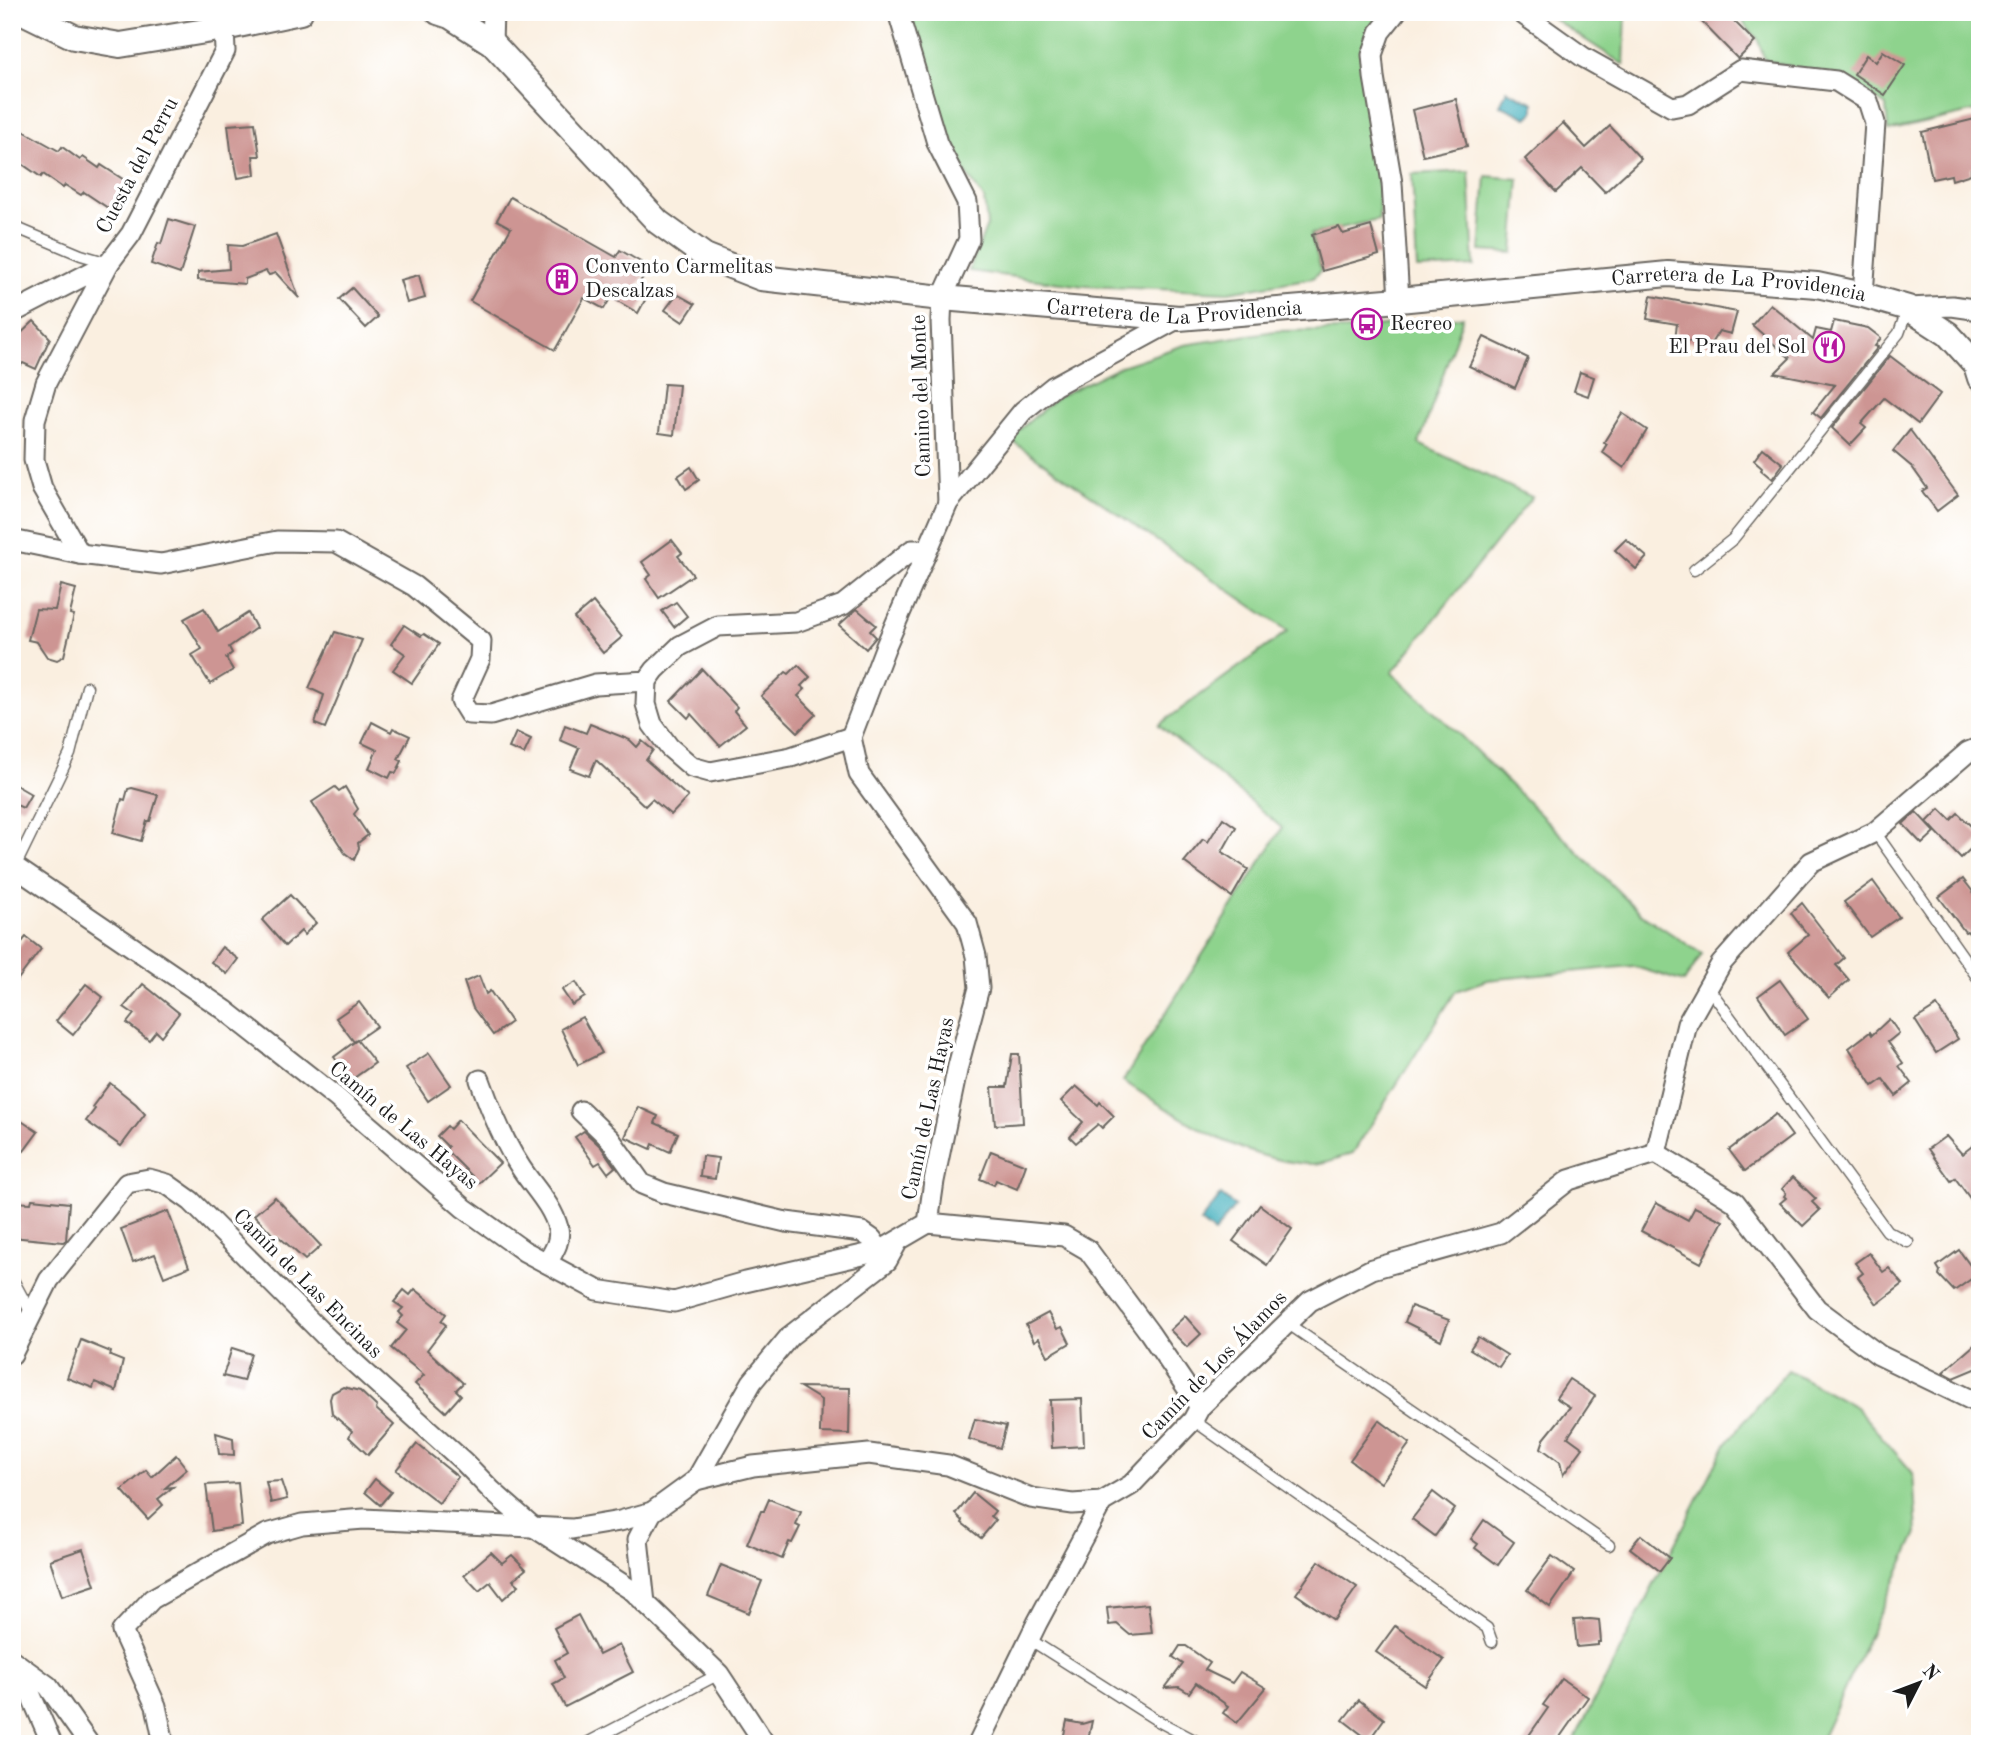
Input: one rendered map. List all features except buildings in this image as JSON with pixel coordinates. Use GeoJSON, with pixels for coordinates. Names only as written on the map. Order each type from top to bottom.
{"type":"FeatureCollection","features":[{"type":"Feature","properties":{"kind":"street"},"geometry":{"type":"LineString","coordinates":[[23,12],[74,37],[120,46],[295,13]]}},
{"type":"Feature","properties":{"kind":"street","name":"Carretera de La Providencia"},"geometry":{"type":"LineString","coordinates":[[438,12],[450,16],[492,43],[658,222],[705,256],[761,278],[942,298],[1179,318],[1668,274],[1817,285],[1908,308],[1948,334],[1978,369]]}},
{"type":"Feature","properties":{"kind":"street"},"geometry":{"type":"LineString","coordinates":[[492,43],[493,12]]}},
{"type":"Feature","properties":{"kind":"street","name":"Camino del Monte"},"geometry":{"type":"LineString","coordinates":[[898,12],[937,143],[967,202],[970,239],[942,298],[940,320],[948,503]]}},
{"type":"Feature","properties":{"kind":"street"},"geometry":{"type":"LineString","coordinates":[[1396,12],[1381,32],[1372,55],[1392,183],[1399,300]]}},
{"type":"Feature","properties":{"kind":"street"},"geometry":{"type":"LineString","coordinates":[[1520,12],[1583,57],[1672,107],[1688,104],[1741,70],[1836,81],[1868,101],[1875,122],[1863,295]]}},
{"type":"Feature","properties":{"kind":"street","name":"Cuesta del Perru"},"geometry":{"type":"LineString","coordinates":[[12,313],[109,263],[131,234],[225,51],[224,28]]}},
{"type":"Feature","properties":{"kind":"street"},"geometry":{"type":"LineString","coordinates":[[80,555],[42,488],[34,460],[35,419],[47,383],[109,263]]}},
{"type":"Feature","properties":{"kind":"street"},"geometry":{"type":"LineString","coordinates":[[1908,308],[1952,306],[1980,310]]}},
{"type":"Feature","properties":{"kind":"street"},"geometry":{"type":"LineString","coordinates":[[927,550],[912,550],[842,606],[796,622],[718,626],[680,646],[654,670],[647,681],[646,704],[652,724],[669,747],[692,766],[710,772],[791,757],[851,737],[885,648],[948,503],[1023,411],[1054,386],[1179,318]]}},
{"type":"Feature","properties":{"kind":"street"},"geometry":{"type":"LineString","coordinates":[[12,540],[80,555],[161,564],[276,541],[336,542],[414,586],[481,641],[480,659],[461,701],[469,714],[491,715],[595,684],[647,681]]}},
{"type":"Feature","properties":{"kind":"street","name":"Camín de Las Hayas"},"geometry":{"type":"LineString","coordinates":[[14,866],[225,1010],[337,1098],[464,1208],[524,1251],[597,1290],[674,1302],[745,1282],[880,1251],[928,1223],[958,1066],[979,988],[976,956],[967,923],[859,774],[851,737]]}},
{"type":"Feature","properties":{"kind":"street"},"geometry":{"type":"LineString","coordinates":[[1980,747],[1968,751],[1875,832],[1811,862],[1721,964],[1687,1024],[1656,1153],[1735,1202],[1817,1310],[1879,1354],[1980,1404]]}},
{"type":"Feature","properties":{"kind":"street"},"geometry":{"type":"LineString","coordinates":[[480,1080],[493,1118],[520,1168],[550,1209],[558,1230],[558,1244],[547,1263]]}},
{"type":"Feature","properties":{"kind":"street"},"geometry":{"type":"LineString","coordinates":[[581,1111],[610,1139],[642,1184],[664,1193],[786,1222],[862,1232],[872,1239],[880,1251]]}},
{"type":"Feature","properties":{"kind":"street","name":"Camín de Los Álamos"},"geometry":{"type":"LineString","coordinates":[[1102,1502],[1132,1485],[1196,1413],[1310,1301],[1372,1269],[1501,1233],[1569,1180],[1656,1153]]}},
{"type":"Feature","properties":{"kind":"street","name":"Camín de Las Encinas"},"geometry":{"type":"LineString","coordinates":[[14,1347],[49,1280],[127,1183],[149,1179],[167,1184],[191,1201],[337,1348],[532,1526],[633,1591],[719,1674],[765,1744]]}},
{"type":"Feature","properties":{"kind":"street"},"geometry":{"type":"LineString","coordinates":[[928,1223],[1064,1236],[1088,1250],[1149,1332],[1196,1413]]}},
{"type":"Feature","properties":{"kind":"street"},"geometry":{"type":"LineString","coordinates":[[696,1480],[752,1382],[790,1336],[887,1261],[898,1241]]}},
{"type":"Feature","properties":{"kind":"street"},"geometry":{"type":"LineString","coordinates":[[164,1744],[156,1706],[122,1631],[152,1599],[267,1534],[302,1524],[364,1519],[572,1529],[620,1521],[652,1512],[696,1480],[753,1466],[869,1454],[948,1465],[1031,1498],[1072,1504],[1102,1502]]}},
{"type":"Feature","properties":{"kind":"street"},"geometry":{"type":"LineString","coordinates":[[978,1744],[1029,1639],[1102,1502]]}},
{"type":"Feature","properties":{"kind":"street"},"geometry":{"type":"LineString","coordinates":[[645,1603],[638,1539],[652,1512]]}},
{"type":"Feature","properties":{"kind":"street"},"geometry":{"type":"LineString","coordinates":[[15,1662],[52,1744]]}},
{"type":"Feature","properties":{"kind":"street"},"geometry":{"type":"LineString","coordinates":[[15,1662],[48,1686],[89,1744]]}},
{"type":"Feature","properties":{"kind":"lane"},"geometry":{"type":"LineString","coordinates":[[12,226],[81,255],[109,263]]}},
{"type":"Feature","properties":{"kind":"lane"},"geometry":{"type":"LineString","coordinates":[[1694,570],[1733,539],[1899,333],[1908,308]]}},
{"type":"Feature","properties":{"kind":"lane"},"geometry":{"type":"LineString","coordinates":[[14,866],[70,754],[87,687]]}},
{"type":"Feature","properties":{"kind":"lane"},"geometry":{"type":"LineString","coordinates":[[1875,832],[1980,981]]}},
{"type":"Feature","properties":{"kind":"lane"},"geometry":{"type":"LineString","coordinates":[[1708,986],[1887,1231],[1908,1242]]}},
{"type":"Feature","properties":{"kind":"lane"},"geometry":{"type":"LineString","coordinates":[[12,1278],[31,1313]]}},
{"type":"Feature","properties":{"kind":"lane"},"geometry":{"type":"LineString","coordinates":[[1286,1323],[1609,1545]]}},
{"type":"Feature","properties":{"kind":"lane"},"geometry":{"type":"LineString","coordinates":[[1196,1413],[1487,1628],[1492,1642]]}},
{"type":"Feature","properties":{"kind":"lane"},"geometry":{"type":"LineString","coordinates":[[1029,1639],[1158,1721],[1206,1744]]}},
{"type":"Feature","properties":{"kind":"lane"},"geometry":{"type":"LineString","coordinates":[[585,1744],[719,1674]]}},
{"type":"Feature","properties":{"kind":"green space"},"geometry":{"type":"Polygon","coordinates":[[[905,12],[1387,12],[1366,49],[1366,86],[1378,150],[1379,220],[1311,234],[1321,270],[1313,278],[1228,292],[1084,286],[969,271],[987,225],[984,199],[962,167],[905,12]]]}},
{"type":"Feature","properties":{"kind":"green space"},"geometry":{"type":"Polygon","coordinates":[[[1543,12],[1626,12],[1624,65],[1543,12]]]}},
{"type":"Feature","properties":{"kind":"green space"},"geometry":{"type":"Polygon","coordinates":[[[1741,12],[1980,12],[1980,110],[1888,131],[1886,106],[1843,77],[1765,61],[1757,38],[1744,24],[1741,12]]]}},
{"type":"Feature","properties":{"kind":"green space"},"geometry":{"type":"Polygon","coordinates":[[[1469,171],[1474,266],[1417,269],[1412,174],[1469,171]]]}},
{"type":"Feature","properties":{"kind":"green space"},"geometry":{"type":"Polygon","coordinates":[[[1486,176],[1519,179],[1513,253],[1480,251],[1486,176]]]}},
{"type":"Feature","properties":{"kind":"green space"},"geometry":{"type":"Polygon","coordinates":[[[1463,317],[1419,444],[1532,497],[1392,673],[1460,735],[1640,913],[1702,954],[1684,982],[1632,966],[1487,980],[1456,991],[1353,1153],[1317,1164],[1286,1161],[1261,1155],[1213,1135],[1123,1081],[1282,828],[1159,725],[1288,631],[1009,439],[1057,397],[1121,366],[1184,345],[1275,331],[1347,330],[1463,317]]]}},
{"type":"Feature","properties":{"kind":"green space"},"geometry":{"type":"Polygon","coordinates":[[[1788,1370],[1856,1407],[1913,1473],[1917,1533],[1819,1744],[1572,1744],[1727,1442],[1788,1370]]]}},
{"type":"Feature","properties":{"kind":"water"},"geometry":{"type":"Polygon","coordinates":[[[1507,90],[1534,103],[1534,112],[1527,118],[1500,105],[1507,90]]]}},
{"type":"Feature","properties":{"kind":"water"},"geometry":{"type":"Polygon","coordinates":[[[1221,1195],[1235,1206],[1214,1233],[1200,1222],[1221,1195]]]}},
{"type":"Feature","properties":{"kind":"place","name":"Convento Carmelitas Descalzas"},"geometry":{"type":"Point","coordinates":[562,279]}},
{"type":"Feature","properties":{"kind":"place","name":"Recreo"},"geometry":{"type":"Point","coordinates":[1367,324]}},
{"type":"Feature","properties":{"kind":"place","name":"El Prau del Sol"},"geometry":{"type":"Point","coordinates":[1829,347]}}]}
